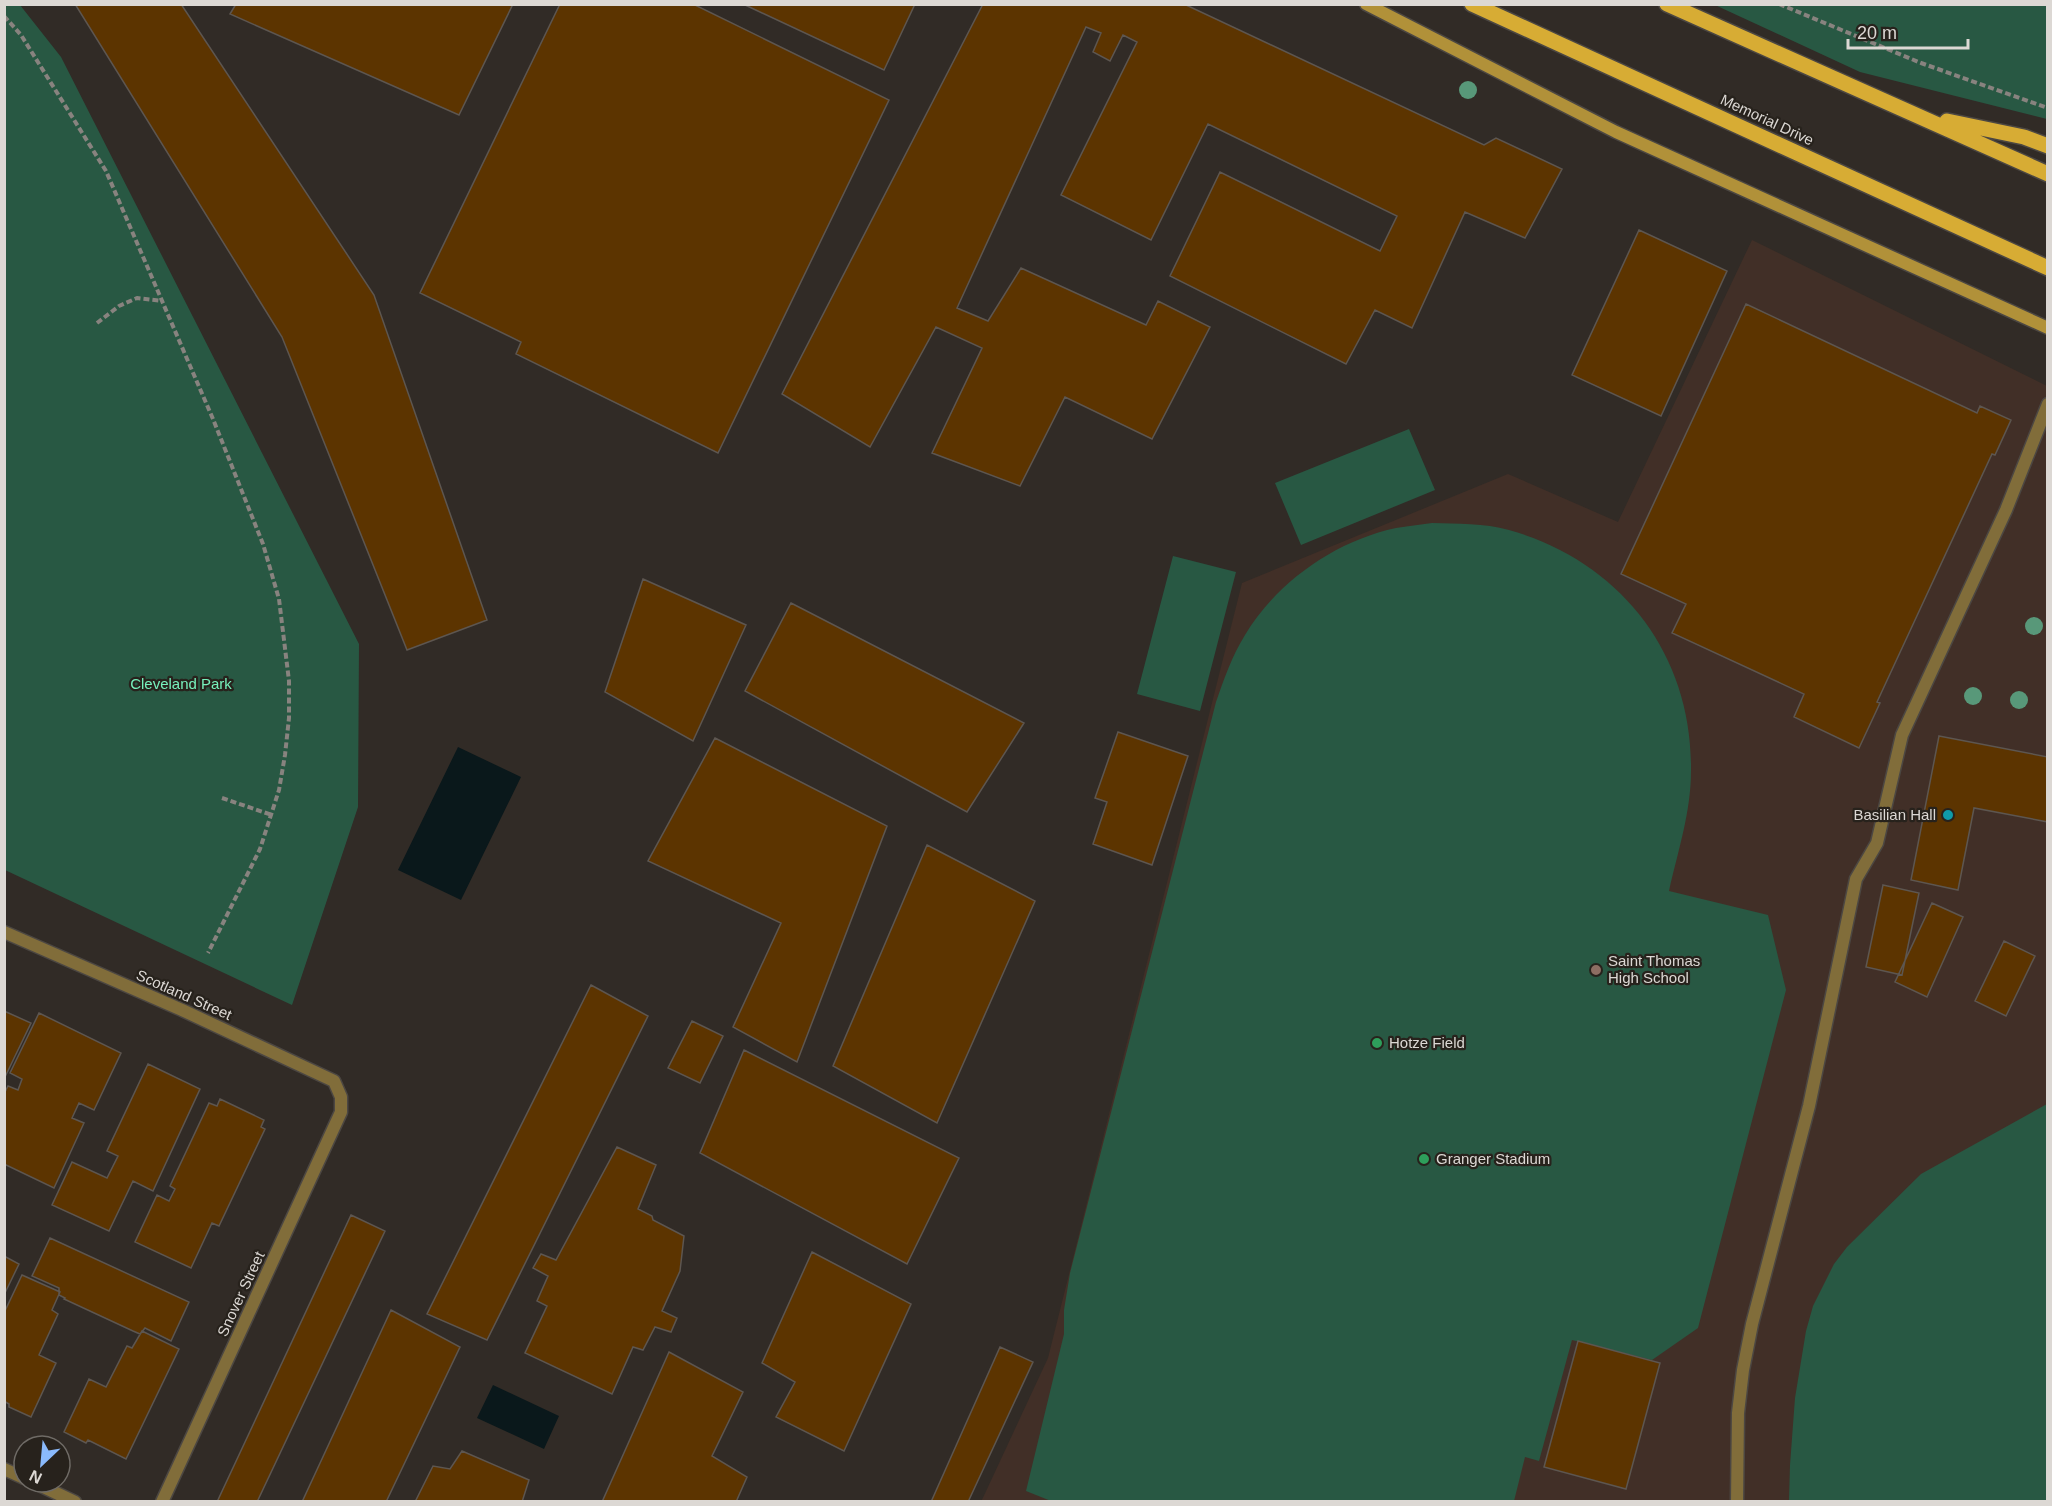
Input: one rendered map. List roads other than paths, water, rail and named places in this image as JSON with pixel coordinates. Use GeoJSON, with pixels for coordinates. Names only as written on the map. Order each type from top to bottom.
{"type":"FeatureCollection","features":[{"type":"Feature","properties":{"kind":"main road","name":"Memorial Drive"},"geometry":{"type":"LineString","coordinates":[[1472,4],[2048,268]]}},
{"type":"Feature","properties":{"kind":"main road"},"geometry":{"type":"LineString","coordinates":[[1667,4],[2048,174]]}},
{"type":"Feature","properties":{"kind":"main road"},"geometry":{"type":"LineString","coordinates":[[1920,116],[2024,137],[2048,146]]}},
{"type":"Feature","properties":{"kind":"street"},"geometry":{"type":"LineString","coordinates":[[1366,4],[1616,132],[2048,328]]}},
{"type":"Feature","properties":{"kind":"street"},"geometry":{"type":"LineString","coordinates":[[1737,1502],[1738,1413],[1747,1347],[1809,1106],[1856,879],[1877,843],[1902,735],[2006,510],[2048,404]]}},
{"type":"Feature","properties":{"kind":"street","name":"Scotland Street"},"geometry":{"type":"LineString","coordinates":[[4,932],[182,1010],[334,1081],[341,1097]]}},
{"type":"Feature","properties":{"kind":"street","name":"Snover Street"},"geometry":{"type":"LineString","coordinates":[[162,1502],[341,1112],[341,1097]]}},
{"type":"Feature","properties":{"kind":"street"},"geometry":{"type":"LineString","coordinates":[[58,1494],[75,1502]]}},
{"type":"Feature","properties":{"kind":"place","name":"Basilian Hall"},"geometry":{"type":"Point","coordinates":[1948,815]}},
{"type":"Feature","properties":{"kind":"place","name":"Saint Thomas High School"},"geometry":{"type":"Point","coordinates":[1596,970]}},
{"type":"Feature","properties":{"kind":"place","name":"Hotze Field"},"geometry":{"type":"Point","coordinates":[1377,1043]}},
{"type":"Feature","properties":{"kind":"place","name":"Granger Stadium"},"geometry":{"type":"Point","coordinates":[1424,1159]}},
{"type":"Feature","properties":{"kind":"park label","name":"Cleveland Park"},"geometry":{"type":"Point","coordinates":[181,684]}}]}
